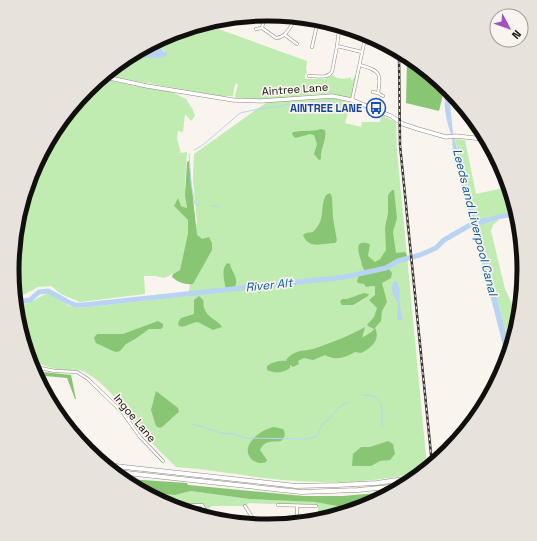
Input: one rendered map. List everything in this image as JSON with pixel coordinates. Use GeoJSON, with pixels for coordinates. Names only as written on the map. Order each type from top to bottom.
{"type":"FeatureCollection","features":[{"type":"Feature","properties":{"kind":"highway"},"geometry":{"type":"LineString","coordinates":[[110,463],[296,486],[364,484],[406,479]]}},
{"type":"Feature","properties":{"kind":"highway"},"geometry":{"type":"LineString","coordinates":[[114,465],[129,466]]}},
{"type":"Feature","properties":{"kind":"highway"},"geometry":{"type":"LineString","coordinates":[[123,473],[301,492],[358,490],[394,487]]}},
{"type":"Feature","properties":{"kind":"highway"},"geometry":{"type":"LineString","coordinates":[[125,474],[137,474]]}},
{"type":"Feature","properties":{"kind":"main road","name":"Aintree Lane"},"geometry":{"type":"LineString","coordinates":[[110,78],[147,86],[233,100],[261,101],[332,96],[352,100],[391,116],[410,127],[449,136],[480,139]]}},
{"type":"Feature","properties":{"kind":"street"},"geometry":{"type":"LineString","coordinates":[[262,28],[264,21]]}},
{"type":"Feature","properties":{"kind":"street"},"geometry":{"type":"LineString","coordinates":[[256,28],[262,28],[276,38],[281,38],[285,35],[293,22]]}},
{"type":"Feature","properties":{"kind":"street"},"geometry":{"type":"LineString","coordinates":[[312,47],[318,26]]}},
{"type":"Feature","properties":{"kind":"street"},"geometry":{"type":"LineString","coordinates":[[309,76],[325,76],[332,72],[340,32]]}},
{"type":"Feature","properties":{"kind":"street"},"geometry":{"type":"LineString","coordinates":[[285,35],[297,44]]}},
{"type":"Feature","properties":{"kind":"street"},"geometry":{"type":"LineString","coordinates":[[352,100],[365,42],[372,44]]}},
{"type":"Feature","properties":{"kind":"street"},"geometry":{"type":"LineString","coordinates":[[337,46],[362,52]]}},
{"type":"Feature","properties":{"kind":"street"},"geometry":{"type":"LineString","coordinates":[[360,65],[378,71],[380,78],[378,93]]}},
{"type":"Feature","properties":{"kind":"street"},"geometry":{"type":"LineString","coordinates":[[373,92],[383,96]]}},
{"type":"Feature","properties":{"kind":"street","name":"Ingoe Lane"},"geometry":{"type":"LineString","coordinates":[[39,367],[54,371],[77,372],[88,379],[123,413],[140,437],[163,461]]}},
{"type":"Feature","properties":{"kind":"street"},"geometry":{"type":"LineString","coordinates":[[189,507],[202,506],[206,511]]}},
{"type":"Feature","properties":{"kind":"street"},"geometry":{"type":"LineString","coordinates":[[245,506],[253,519]]}},
{"type":"Feature","properties":{"kind":"street"},"geometry":{"type":"LineString","coordinates":[[278,506],[316,506]]}},
{"type":"Feature","properties":{"kind":"street"},"geometry":{"type":"LineString","coordinates":[[297,506],[297,518]]}},
{"type":"Feature","properties":{"kind":"green space"},"geometry":{"type":"Polygon","coordinates":[[[214,27],[307,61],[307,72],[305,79],[325,79],[332,75],[341,79],[351,77],[352,81],[354,77],[356,77],[351,98],[349,99],[331,94],[311,94],[250,100],[236,99],[235,96],[238,84],[236,83],[233,96],[220,96],[112,77],[141,56],[156,57],[167,56],[167,54],[159,46],[188,34],[214,27]]]}},
{"type":"Feature","properties":{"kind":"green space"},"geometry":{"type":"Polygon","coordinates":[[[407,63],[443,93],[439,111],[406,103],[407,63]]]}},
{"type":"Feature","properties":{"kind":"green space"},"geometry":{"type":"Polygon","coordinates":[[[108,80],[170,91],[186,99],[193,110],[195,116],[191,121],[185,114],[183,132],[178,131],[177,139],[181,153],[187,152],[185,185],[187,208],[174,206],[188,220],[188,233],[180,270],[164,278],[144,276],[145,294],[80,302],[61,294],[51,286],[38,287],[21,296],[19,270],[21,238],[31,196],[45,160],[61,132],[81,106],[108,80]]]}},
{"type":"Feature","properties":{"kind":"green space"},"geometry":{"type":"Polygon","coordinates":[[[334,98],[351,103],[345,123],[361,127],[362,122],[380,122],[381,115],[396,122],[397,151],[427,463],[412,474],[374,480],[311,482],[280,480],[176,467],[144,435],[110,392],[96,379],[81,371],[62,370],[41,365],[37,363],[32,351],[21,304],[31,302],[48,293],[69,306],[80,308],[188,296],[197,221],[193,180],[194,154],[267,102],[334,98]]]}},
{"type":"Feature","properties":{"kind":"green space"},"geometry":{"type":"Polygon","coordinates":[[[321,129],[325,130],[325,134],[321,159],[319,160],[314,154],[317,144],[314,135],[309,134],[295,138],[292,134],[293,132],[321,129]]]}},
{"type":"Feature","properties":{"kind":"green space"},"geometry":{"type":"Polygon","coordinates":[[[455,139],[465,140],[476,194],[504,188],[505,190],[511,213],[481,225],[500,219],[493,225],[491,231],[505,289],[512,304],[516,303],[508,339],[455,139]]]}},
{"type":"Feature","properties":{"kind":"green space"},"geometry":{"type":"Polygon","coordinates":[[[189,161],[197,235],[202,239],[209,237],[212,243],[212,250],[193,284],[181,283],[172,277],[173,274],[180,270],[188,233],[188,220],[174,206],[178,198],[181,206],[187,208],[185,195],[187,162],[189,161]]]}},
{"type":"Feature","properties":{"kind":"green space"},"geometry":{"type":"Polygon","coordinates":[[[392,190],[394,190],[397,218],[393,232],[396,253],[405,252],[408,257],[385,267],[365,271],[360,258],[359,246],[362,243],[370,244],[368,256],[375,262],[380,259],[386,250],[385,228],[388,213],[388,195],[392,190]]]}},
{"type":"Feature","properties":{"kind":"green space"},"geometry":{"type":"Polygon","coordinates":[[[330,193],[332,197],[333,218],[337,241],[335,243],[317,245],[309,243],[303,235],[313,232],[317,227],[320,222],[324,200],[326,195],[330,193]]]}},
{"type":"Feature","properties":{"kind":"green space"},"geometry":{"type":"Polygon","coordinates":[[[227,263],[230,264],[235,276],[236,285],[234,288],[226,289],[224,268],[227,263]]]}},
{"type":"Feature","properties":{"kind":"green space"},"geometry":{"type":"Polygon","coordinates":[[[389,269],[392,273],[391,278],[382,283],[387,302],[382,311],[381,321],[375,328],[377,332],[376,340],[368,349],[361,353],[355,352],[340,358],[332,358],[325,355],[313,360],[304,358],[298,361],[299,364],[293,367],[290,365],[290,368],[282,372],[267,370],[267,366],[274,362],[287,361],[286,360],[290,356],[297,352],[322,346],[365,327],[362,338],[372,332],[374,329],[367,325],[374,317],[377,308],[369,300],[375,295],[375,286],[366,287],[364,284],[358,283],[357,281],[359,275],[389,269]]]}},
{"type":"Feature","properties":{"kind":"green space"},"geometry":{"type":"Polygon","coordinates":[[[364,293],[369,294],[353,305],[342,305],[340,302],[342,299],[347,299],[364,293]]]}},
{"type":"Feature","properties":{"kind":"green space"},"geometry":{"type":"Polygon","coordinates":[[[199,296],[203,300],[206,313],[222,327],[213,330],[198,322],[179,326],[178,323],[181,318],[194,314],[194,300],[199,296]]]}},
{"type":"Feature","properties":{"kind":"green space"},"geometry":{"type":"Polygon","coordinates":[[[158,321],[163,324],[161,329],[149,329],[126,344],[120,351],[117,352],[96,343],[94,338],[98,334],[123,334],[158,321]]]}},
{"type":"Feature","properties":{"kind":"green space"},"geometry":{"type":"Polygon","coordinates":[[[40,371],[71,375],[76,399],[67,378],[45,376],[43,377],[40,371]]]}},
{"type":"Feature","properties":{"kind":"green space"},"geometry":{"type":"Polygon","coordinates":[[[156,391],[178,408],[179,412],[160,428],[156,426],[151,410],[156,391]]]}},
{"type":"Feature","properties":{"kind":"green space"},"geometry":{"type":"Polygon","coordinates":[[[274,427],[283,429],[285,435],[281,441],[266,443],[260,450],[267,460],[266,462],[256,462],[250,458],[248,452],[248,448],[252,440],[258,434],[274,427]]]}},
{"type":"Feature","properties":{"kind":"green space"},"geometry":{"type":"Polygon","coordinates":[[[388,441],[393,444],[395,454],[390,460],[380,461],[371,466],[352,466],[353,454],[361,447],[370,447],[388,441]]]}},
{"type":"Feature","properties":{"kind":"green space"},"geometry":{"type":"Polygon","coordinates":[[[132,479],[187,483],[188,485],[304,496],[343,496],[382,493],[347,508],[315,502],[249,499],[191,491],[175,495],[157,494],[132,479]]]}},
{"type":"Feature","properties":{"kind":"green space"},"geometry":{"type":"Polygon","coordinates":[[[191,491],[249,499],[319,502],[347,508],[318,515],[318,506],[249,503],[245,506],[212,506],[205,511],[201,505],[184,506],[157,494],[175,495],[191,491]]]}},
{"type":"Feature","properties":{"kind":"water"},"geometry":{"type":"Polygon","coordinates":[[[159,46],[164,52],[167,52],[167,56],[157,58],[141,56],[159,46]]]}},
{"type":"Feature","properties":{"kind":"water","name":"Leeds and Liverpool Canal"},"geometry":{"type":"Polygon","coordinates":[[[446,95],[450,100],[453,133],[508,339],[505,352],[453,150],[452,136],[445,111],[446,95]]]}},
{"type":"Feature","properties":{"kind":"water"},"geometry":{"type":"Polygon","coordinates":[[[511,213],[512,217],[500,219],[481,225],[479,221],[496,215],[511,213]]]}},
{"type":"Feature","properties":{"kind":"water"},"geometry":{"type":"Polygon","coordinates":[[[394,281],[397,281],[400,291],[399,298],[401,321],[397,319],[398,303],[392,290],[394,281]]]}},
{"type":"Feature","properties":{"kind":"waterway"},"geometry":{"type":"LineString","coordinates":[[194,150],[203,145],[240,113],[288,104],[297,106],[304,103],[326,101],[348,107]]}},
{"type":"Feature","properties":{"kind":"waterway"},"geometry":{"type":"LineString","coordinates":[[189,154],[191,184],[195,204],[199,205]]}},
{"type":"Feature","properties":{"kind":"waterway"},"geometry":{"type":"LineString","coordinates":[[212,206],[219,206],[222,209]]}},
{"type":"Feature","properties":{"kind":"waterway","name":"River Alt"},"geometry":{"type":"LineString","coordinates":[[21,302],[30,300],[39,292],[48,291],[75,305],[83,305],[345,277],[386,268],[398,261],[420,255],[436,248],[444,240],[470,225],[486,220]]}},
{"type":"Feature","properties":{"kind":"waterway"},"geometry":{"type":"LineString","coordinates":[[363,395],[376,398],[379,401],[382,409],[382,427]]}},
{"type":"Feature","properties":{"kind":"waterway"},"geometry":{"type":"LineString","coordinates":[[193,424],[220,433],[233,434],[245,438],[308,439],[317,436],[323,423],[328,420],[338,408],[348,402]]}},
{"type":"Feature","properties":{"kind":"railway"},"geometry":{"type":"LineString","coordinates":[[399,58],[400,145],[432,459]]}},
{"type":"Feature","properties":{"kind":"place","name":"AINTREE LANE"},"geometry":{"type":"Point","coordinates":[376,108]}}]}
